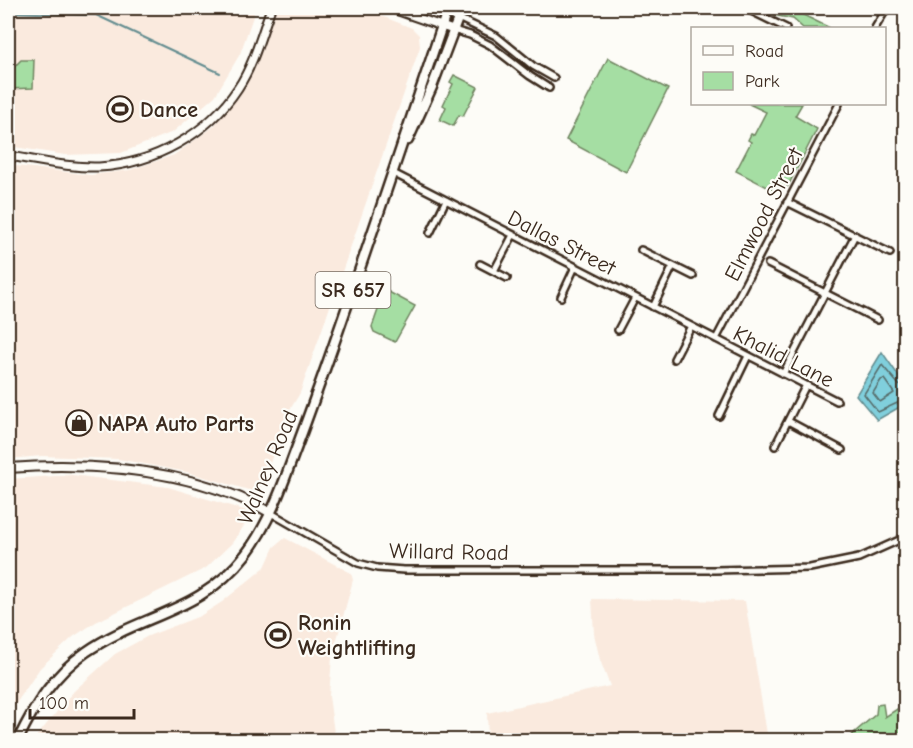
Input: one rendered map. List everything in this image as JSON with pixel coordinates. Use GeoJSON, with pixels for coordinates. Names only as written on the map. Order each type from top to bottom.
{"type":"FeatureCollection","features":[{"type":"Feature","properties":{"kind":"main road","name":"Walney Road"},"geometry":{"type":"LineString","coordinates":[[393,173],[432,87],[462,8]]}},
{"type":"Feature","properties":{"kind":"main road","name":"Walney Road"},"geometry":{"type":"LineString","coordinates":[[18,741],[38,701],[70,664],[98,644],[185,605],[214,587],[246,554],[271,513],[315,397],[447,11]]}},
{"type":"Feature","properties":{"kind":"main road","name":"Willard Road"},"geometry":{"type":"LineString","coordinates":[[8,468],[77,466],[138,472],[223,492],[271,513]]}},
{"type":"Feature","properties":{"kind":"street"},"geometry":{"type":"LineString","coordinates":[[8,156],[99,167],[131,162],[169,149],[194,133],[215,115],[238,88],[252,61],[271,8]]}},
{"type":"Feature","properties":{"kind":"street"},"geometry":{"type":"LineString","coordinates":[[390,8],[470,35],[490,45],[549,88]]}},
{"type":"Feature","properties":{"kind":"street"},"geometry":{"type":"LineString","coordinates":[[430,8],[447,11],[496,36],[533,66],[555,78]]}},
{"type":"Feature","properties":{"kind":"street"},"geometry":{"type":"LineString","coordinates":[[745,8],[784,27]]}},
{"type":"Feature","properties":{"kind":"street"},"geometry":{"type":"LineString","coordinates":[[876,27],[886,8]]}},
{"type":"Feature","properties":{"kind":"street","name":"Elmwood Street"},"geometry":{"type":"LineString","coordinates":[[716,339],[837,105]]}},
{"type":"Feature","properties":{"kind":"street","name":"Dallas Street"},"geometry":{"type":"LineString","coordinates":[[393,173],[716,339]]}},
{"type":"Feature","properties":{"kind":"street"},"geometry":{"type":"LineString","coordinates":[[430,233],[446,200]]}},
{"type":"Feature","properties":{"kind":"street"},"geometry":{"type":"LineString","coordinates":[[787,202],[890,253]]}},
{"type":"Feature","properties":{"kind":"street"},"geometry":{"type":"LineString","coordinates":[[494,271],[513,235]]}},
{"type":"Feature","properties":{"kind":"street"},"geometry":{"type":"LineString","coordinates":[[783,374],[855,235]]}},
{"type":"Feature","properties":{"kind":"street"},"geometry":{"type":"LineString","coordinates":[[641,250],[693,276]]}},
{"type":"Feature","properties":{"kind":"street"},"geometry":{"type":"LineString","coordinates":[[480,264],[507,278]]}},
{"type":"Feature","properties":{"kind":"street"},"geometry":{"type":"LineString","coordinates":[[768,264],[878,320]]}},
{"type":"Feature","properties":{"kind":"street"},"geometry":{"type":"LineString","coordinates":[[653,307],[673,266]]}},
{"type":"Feature","properties":{"kind":"street"},"geometry":{"type":"LineString","coordinates":[[561,297],[575,267]]}},
{"type":"Feature","properties":{"kind":"street"},"geometry":{"type":"LineString","coordinates":[[618,330],[635,298]]}},
{"type":"Feature","properties":{"kind":"street"},"geometry":{"type":"LineString","coordinates":[[674,358],[691,326]]}},
{"type":"Feature","properties":{"kind":"street","name":"Khalid Lane"},"geometry":{"type":"LineString","coordinates":[[716,339],[837,402]]}},
{"type":"Feature","properties":{"kind":"street"},"geometry":{"type":"LineString","coordinates":[[719,416],[748,356]]}},
{"type":"Feature","properties":{"kind":"street"},"geometry":{"type":"LineString","coordinates":[[775,446],[806,386]]}},
{"type":"Feature","properties":{"kind":"street"},"geometry":{"type":"LineString","coordinates":[[788,422],[842,450]]}},
{"type":"Feature","properties":{"kind":"street","name":"Willard Road"},"geometry":{"type":"LineString","coordinates":[[271,513],[358,563],[377,568],[404,570],[802,569],[859,558],[906,537]]}},
{"type":"Feature","properties":{"kind":"shaded area"},"geometry":{"type":"Polygon","coordinates":[[[8,8],[256,8],[240,54],[215,96],[173,132],[121,153],[65,155],[8,146],[8,8]]]}},
{"type":"Feature","properties":{"kind":"shaded area"},"geometry":{"type":"Polygon","coordinates":[[[277,8],[361,8],[412,28],[419,35],[420,47],[300,393],[288,413],[261,488],[252,491],[187,472],[118,459],[42,456],[8,459],[8,165],[91,175],[130,170],[174,155],[213,127],[238,98],[257,63],[277,8]]]}},
{"type":"Feature","properties":{"kind":"shaded area"},"geometry":{"type":"Polygon","coordinates":[[[72,475],[168,487],[247,511],[248,520],[232,543],[206,568],[96,622],[73,637],[40,668],[15,705],[8,722],[8,479],[72,475]]]}},
{"type":"Feature","properties":{"kind":"shaded area"},"geometry":{"type":"Polygon","coordinates":[[[285,538],[351,573],[353,580],[332,657],[329,696],[335,740],[48,740],[36,737],[74,691],[115,654],[148,636],[200,616],[222,602],[265,567],[274,547],[285,538]]]}},
{"type":"Feature","properties":{"kind":"shaded area"},"geometry":{"type":"Polygon","coordinates":[[[592,599],[745,601],[768,740],[488,740],[487,713],[610,686],[600,660],[594,634],[592,599]]]}},
{"type":"Feature","properties":{"kind":"green space"},"geometry":{"type":"Polygon","coordinates":[[[762,8],[789,8],[828,27],[802,27],[793,19],[778,16],[762,8]]]}},
{"type":"Feature","properties":{"kind":"green space"},"geometry":{"type":"Polygon","coordinates":[[[608,58],[668,89],[626,172],[566,140],[608,58]]]}},
{"type":"Feature","properties":{"kind":"green space"},"geometry":{"type":"Polygon","coordinates":[[[21,60],[34,60],[33,88],[8,89],[8,70],[11,70],[21,60]]]}},
{"type":"Feature","properties":{"kind":"green space"},"geometry":{"type":"Polygon","coordinates":[[[454,75],[478,87],[463,116],[459,115],[453,126],[440,120],[446,107],[443,105],[453,84],[450,82],[454,75]]]}},
{"type":"Feature","properties":{"kind":"green space"},"geometry":{"type":"Polygon","coordinates":[[[751,105],[801,105],[795,116],[817,129],[788,186],[781,190],[773,190],[736,171],[751,142],[748,140],[751,134],[754,135],[766,112],[751,105]]]}},
{"type":"Feature","properties":{"kind":"green space"},"geometry":{"type":"Polygon","coordinates":[[[385,290],[415,306],[395,342],[374,332],[372,327],[385,290]]]}},
{"type":"Feature","properties":{"kind":"green space"},"geometry":{"type":"Polygon","coordinates":[[[883,704],[885,717],[905,704],[905,740],[848,740],[876,714],[877,705],[883,704]]]}},
{"type":"Feature","properties":{"kind":"water"},"geometry":{"type":"Polygon","coordinates":[[[882,352],[905,385],[905,404],[877,420],[856,395],[882,352]]]}},
{"type":"Feature","properties":{"kind":"waterway"},"geometry":{"type":"LineString","coordinates":[[8,12],[96,15],[220,73]]}},
{"type":"Feature","properties":{"kind":"place","name":"Dance"},"geometry":{"type":"Point","coordinates":[120,109]}},
{"type":"Feature","properties":{"kind":"place","name":"NAPA Auto Parts"},"geometry":{"type":"Point","coordinates":[79,423]}},
{"type":"Feature","properties":{"kind":"place","name":"Ronin Weightlifting"},"geometry":{"type":"Point","coordinates":[278,635]}}]}
